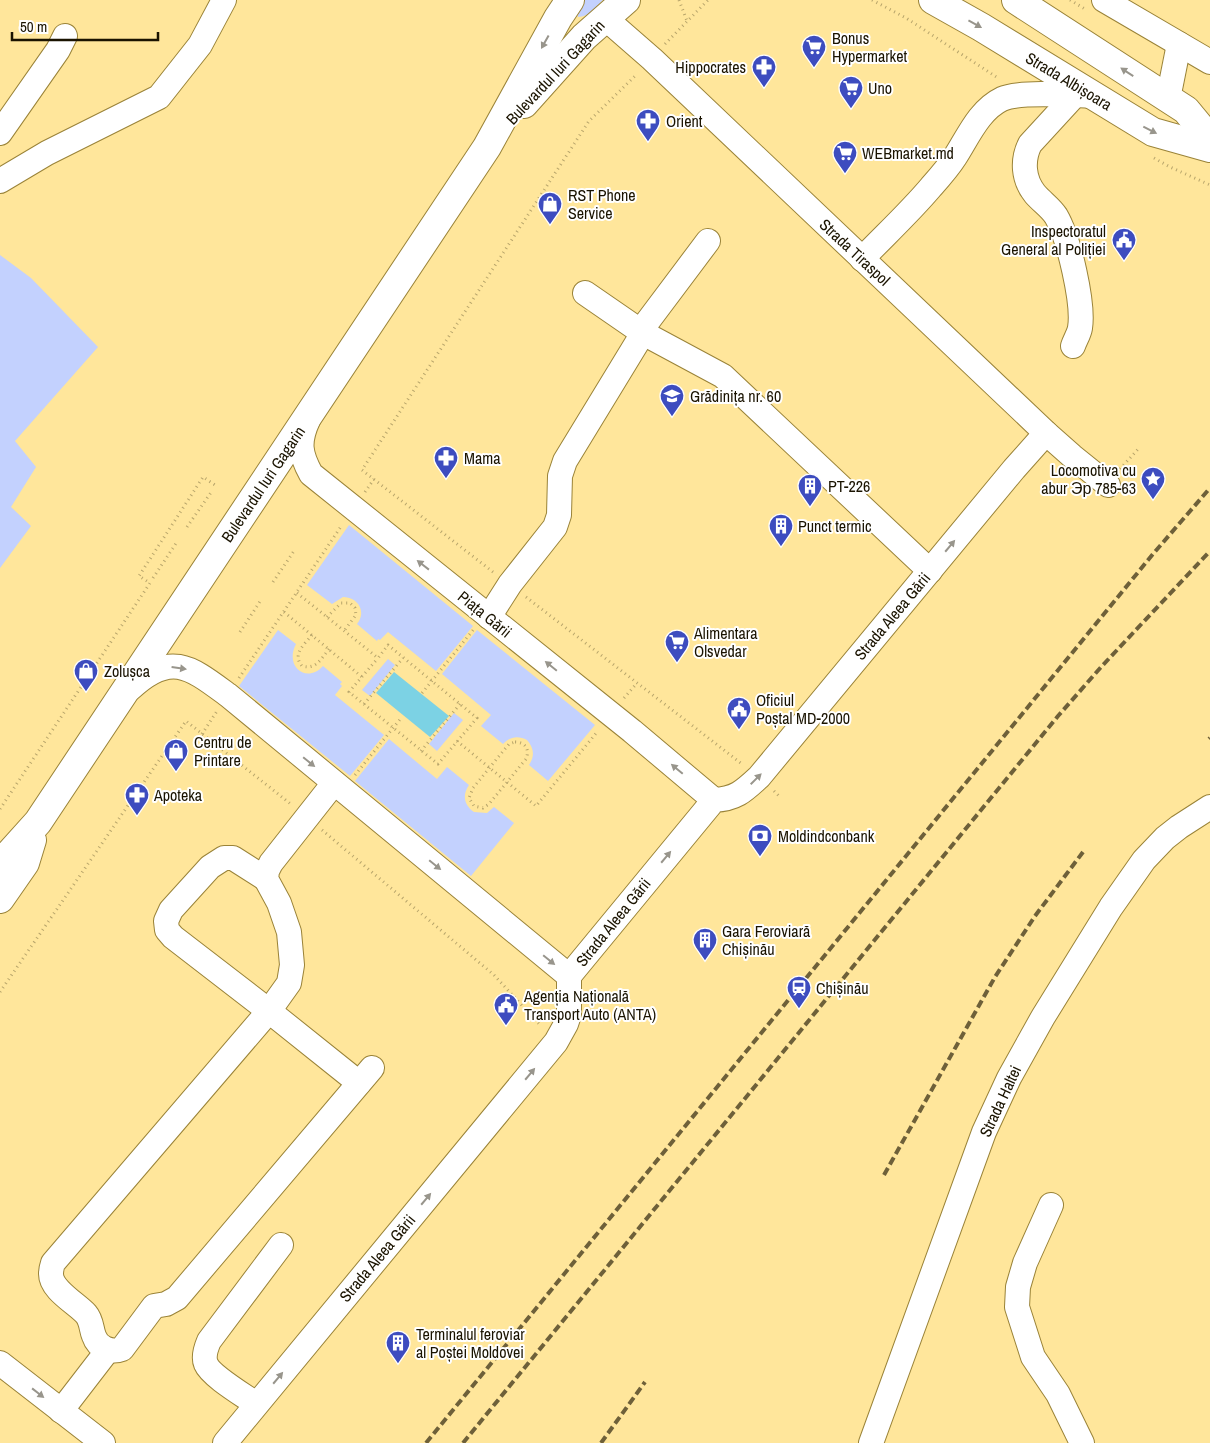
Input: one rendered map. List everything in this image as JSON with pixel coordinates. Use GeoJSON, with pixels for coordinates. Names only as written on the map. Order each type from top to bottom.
{"type":"FeatureCollection","features":[{"type":"Feature","properties":{"kind":"main road","name":"Bulevardul Iuri Gagarin"},"geometry":{"type":"LineString","coordinates":[[2,858],[38,822],[315,407],[487,147],[558,18],[570,0]]}},
{"type":"Feature","properties":{"kind":"main road","name":"Bulevardul Iuri Gagarin"},"geometry":{"type":"LineString","coordinates":[[487,147],[563,59],[626,0]]}},
{"type":"Feature","properties":{"kind":"main road","name":"Strada Albișoara"},"geometry":{"type":"LineString","coordinates":[[933,0],[981,27],[1084,95],[1153,132],[1210,148]]}},
{"type":"Feature","properties":{"kind":"main road"},"geometry":{"type":"LineString","coordinates":[[1016,0],[1186,110],[1210,139]]}},
{"type":"Feature","properties":{"kind":"main road","name":"Bulevardul Iuri Gagarin"},"geometry":{"type":"LineString","coordinates":[[0,899],[25,863],[38,822]]}},
{"type":"Feature","properties":{"kind":"street"},"geometry":{"type":"LineString","coordinates":[[0,181],[47,153],[159,97],[200,45],[224,0]]}},
{"type":"Feature","properties":{"kind":"street"},"geometry":{"type":"LineString","coordinates":[[1104,0],[1210,62]]}},
{"type":"Feature","properties":{"kind":"street","name":"Strada Tiraspol"},"geometry":{"type":"LineString","coordinates":[[605,18],[652,59],[1046,433],[1072,456],[1114,476]]}},
{"type":"Feature","properties":{"kind":"street"},"geometry":{"type":"LineString","coordinates":[[0,133],[58,50],[65,36]]}},
{"type":"Feature","properties":{"kind":"street"},"geometry":{"type":"LineString","coordinates":[[1168,99],[1179,44]]}},
{"type":"Feature","properties":{"kind":"street"},"geometry":{"type":"LineString","coordinates":[[862,259],[931,188],[954,159],[977,122],[990,106],[1003,98],[1015,96],[1084,95]]}},
{"type":"Feature","properties":{"kind":"street"},"geometry":{"type":"LineString","coordinates":[[1073,346],[1080,328],[1080,310],[1071,255],[1056,214],[1034,193],[1027,180],[1024,165],[1025,154],[1030,144],[1084,95]]}},
{"type":"Feature","properties":{"kind":"street"},"geometry":{"type":"LineString","coordinates":[[484,621],[510,584],[555,527],[558,515],[560,476],[565,461],[643,333],[648,321],[708,241]]}},
{"type":"Feature","properties":{"kind":"street"},"geometry":{"type":"LineString","coordinates":[[586,293],[643,333],[723,376],[930,570]]}},
{"type":"Feature","properties":{"kind":"street","name":"Piața Gării"},"geometry":{"type":"LineString","coordinates":[[315,407],[302,432],[301,447],[304,461],[311,474],[484,621],[632,731],[714,800]]}},
{"type":"Feature","properties":{"kind":"street","name":"Strada Aleea Gării"},"geometry":{"type":"LineString","coordinates":[[225,1443],[556,1042],[566,1024],[568,1015],[568,976],[714,800],[729,799],[743,791],[759,777],[1046,433]]}},
{"type":"Feature","properties":{"kind":"street"},"geometry":{"type":"LineString","coordinates":[[122,696],[144,676],[158,668],[174,666],[189,669],[228,695],[343,781],[568,976]]}},
{"type":"Feature","properties":{"kind":"street"},"geometry":{"type":"LineString","coordinates":[[266,879],[271,863],[308,818],[343,781]]}},
{"type":"Feature","properties":{"kind":"street","name":"Strada Haltei"},"geometry":{"type":"LineString","coordinates":[[871,1443],[984,1132],[1009,1078],[1043,1017],[1111,907],[1144,860],[1165,838],[1210,807]]}},
{"type":"Feature","properties":{"kind":"street"},"geometry":{"type":"LineString","coordinates":[[266,879],[232,858],[224,858],[210,867],[171,910],[166,921],[166,930],[269,1011],[365,1076],[177,1298],[166,1304],[154,1306],[122,1349],[115,1352],[108,1350],[100,1345],[94,1336],[88,1316],[53,1285],[51,1274],[53,1263],[269,1011],[289,983],[292,965],[289,932],[279,904],[266,879]]}},
{"type":"Feature","properties":{"kind":"street"},"geometry":{"type":"LineString","coordinates":[[1051,1205],[1025,1263],[1018,1287],[1017,1307],[1033,1357],[1058,1394],[1082,1443]]}},
{"type":"Feature","properties":{"kind":"street"},"geometry":{"type":"LineString","coordinates":[[256,1404],[210,1371],[205,1363],[205,1350],[209,1341],[281,1245]]}},
{"type":"Feature","properties":{"kind":"street"},"geometry":{"type":"LineString","coordinates":[[61,1411],[108,1350]]}},
{"type":"Feature","properties":{"kind":"street"},"geometry":{"type":"LineString","coordinates":[[0,1363],[100,1442]]}},
{"type":"Feature","properties":{"kind":"path"},"geometry":{"type":"LineString","coordinates":[[679,0],[687,21]]}},
{"type":"Feature","properties":{"kind":"path"},"geometry":{"type":"LineString","coordinates":[[708,0],[589,121],[362,470],[759,777],[780,797]]}},
{"type":"Feature","properties":{"kind":"path"},"geometry":{"type":"LineString","coordinates":[[1114,476],[1140,447]]}},
{"type":"Feature","properties":{"kind":"path"},"geometry":{"type":"LineString","coordinates":[[0,809],[150,583],[140,576],[203,477],[216,485]]}},
{"type":"Feature","properties":{"kind":"path"},"geometry":{"type":"LineString","coordinates":[[361,498],[374,479]]}},
{"type":"Feature","properties":{"kind":"path"},"geometry":{"type":"LineString","coordinates":[[187,527],[212,491]]}},
{"type":"Feature","properties":{"kind":"path"},"geometry":{"type":"LineString","coordinates":[[236,683],[346,520]]}},
{"type":"Feature","properties":{"kind":"path"},"geometry":{"type":"LineString","coordinates":[[153,578],[178,542]]}},
{"type":"Feature","properties":{"kind":"path"},"geometry":{"type":"LineString","coordinates":[[273,582],[294,551]]}},
{"type":"Feature","properties":{"kind":"path"},"geometry":{"type":"LineString","coordinates":[[297,592],[378,658]]}},
{"type":"Feature","properties":{"kind":"path"},"geometry":{"type":"LineString","coordinates":[[240,632],[261,600]]}},
{"type":"Feature","properties":{"kind":"path"},"geometry":{"type":"LineString","coordinates":[[327,617],[341,603],[353,605],[356,615],[344,631]]}},
{"type":"Feature","properties":{"kind":"path"},"geometry":{"type":"LineString","coordinates":[[284,612],[362,677]]}},
{"type":"Feature","properties":{"kind":"path"},"geometry":{"type":"LineString","coordinates":[[422,693],[484,621]]}},
{"type":"Feature","properties":{"kind":"path"},"geometry":{"type":"LineString","coordinates":[[312,635],[298,653],[298,660],[302,666],[308,668],[315,666],[329,649]]}},
{"type":"Feature","properties":{"kind":"path"},"geometry":{"type":"LineString","coordinates":[[388,646],[403,658],[477,718],[438,764],[349,692],[388,646]]}},
{"type":"Feature","properties":{"kind":"path"},"geometry":{"type":"LineString","coordinates":[[364,704],[403,658]]}},
{"type":"Feature","properties":{"kind":"path"},"geometry":{"type":"LineString","coordinates":[[622,701],[637,683]]}},
{"type":"Feature","properties":{"kind":"path"},"geometry":{"type":"LineString","coordinates":[[421,751],[460,704]]}},
{"type":"Feature","properties":{"kind":"path"},"geometry":{"type":"LineString","coordinates":[[202,734],[220,706]]}},
{"type":"Feature","properties":{"kind":"path"},"geometry":{"type":"LineString","coordinates":[[343,781],[402,717]]}},
{"type":"Feature","properties":{"kind":"path"},"geometry":{"type":"LineString","coordinates":[[0,992],[186,721],[308,818],[494,975],[556,1042]]}},
{"type":"Feature","properties":{"kind":"path"},"geometry":{"type":"LineString","coordinates":[[457,741],[536,806],[601,726]]}},
{"type":"Feature","properties":{"kind":"path"},"geometry":{"type":"LineString","coordinates":[[521,742],[528,751],[528,757],[507,782],[486,806],[477,808],[472,804],[469,798],[471,792],[512,743],[521,742]]}},
{"type":"Feature","properties":{"kind":"shaded area"},"geometry":{"type":"Polygon","coordinates":[[[585,0],[603,0],[589,13],[578,17],[577,12],[585,0]]]}},
{"type":"Feature","properties":{"kind":"shaded area"},"geometry":{"type":"Polygon","coordinates":[[[0,255],[31,278],[98,347],[15,441],[36,467],[11,507],[31,526],[0,568],[0,255]]]}},
{"type":"Feature","properties":{"kind":"shaded area"},"geometry":{"type":"Polygon","coordinates":[[[349,525],[473,626],[436,671],[388,632],[377,641],[357,624],[360,619],[361,610],[357,602],[343,597],[332,604],[307,585],[349,525]]]}},
{"type":"Feature","properties":{"kind":"shaded area"},"geometry":{"type":"Polygon","coordinates":[[[278,630],[296,644],[293,660],[299,670],[304,673],[310,673],[317,671],[323,666],[342,682],[340,684],[342,686],[335,695],[384,735],[350,776],[239,686],[278,630]]]}},
{"type":"Feature","properties":{"kind":"shaded area"},"geometry":{"type":"Polygon","coordinates":[[[477,630],[595,725],[548,781],[529,765],[533,752],[527,740],[514,738],[503,744],[481,726],[491,715],[442,674],[477,630]]]}},
{"type":"Feature","properties":{"kind":"shaded area"},"geometry":{"type":"Polygon","coordinates":[[[388,659],[395,665],[370,696],[362,690],[388,659]]]}},
{"type":"Feature","properties":{"kind":"shaded area"},"geometry":{"type":"Polygon","coordinates":[[[394,672],[449,716],[430,737],[376,693],[394,672]]]}},
{"type":"Feature","properties":{"kind":"shaded area"},"geometry":{"type":"Polygon","coordinates":[[[454,713],[463,720],[437,751],[429,744],[454,713]]]}},
{"type":"Feature","properties":{"kind":"shaded area"},"geometry":{"type":"Polygon","coordinates":[[[389,739],[437,779],[447,767],[469,785],[465,792],[465,800],[474,812],[487,813],[494,807],[514,823],[471,876],[355,781],[389,739]]]}},
{"type":"Feature","properties":{"kind":"railway"},"geometry":{"type":"LineString","coordinates":[[426,1443],[1153,554],[1210,488]]}},
{"type":"Feature","properties":{"kind":"railway"},"geometry":{"type":"LineString","coordinates":[[463,1443],[1058,716],[1102,666],[1210,551]]}},
{"type":"Feature","properties":{"kind":"railway"},"geometry":{"type":"LineString","coordinates":[[884,1175],[995,977],[1035,916],[1083,852]]}},
{"type":"Feature","properties":{"kind":"railway"},"geometry":{"type":"LineString","coordinates":[[601,1443],[645,1382]]}},
{"type":"Feature","properties":{"kind":"place","name":"Bonus Hypermarket"},"geometry":{"type":"Point","coordinates":[814,68]}},
{"type":"Feature","properties":{"kind":"place","name":"Hippocrates"},"geometry":{"type":"Point","coordinates":[764,88]}},
{"type":"Feature","properties":{"kind":"place","name":"Uno"},"geometry":{"type":"Point","coordinates":[851,109]}},
{"type":"Feature","properties":{"kind":"place","name":"Orient"},"geometry":{"type":"Point","coordinates":[648,142]}},
{"type":"Feature","properties":{"kind":"place","name":"WEBmarket.md"},"geometry":{"type":"Point","coordinates":[845,174]}},
{"type":"Feature","properties":{"kind":"place","name":"RST Phone Service"},"geometry":{"type":"Point","coordinates":[550,225]}},
{"type":"Feature","properties":{"kind":"place","name":"Inspectoratul General al Poliției"},"geometry":{"type":"Point","coordinates":[1124,261]}},
{"type":"Feature","properties":{"kind":"place","name":"Grădinița nr. 60"},"geometry":{"type":"Point","coordinates":[672,417]}},
{"type":"Feature","properties":{"kind":"place","name":"Mama"},"geometry":{"type":"Point","coordinates":[446,479]}},
{"type":"Feature","properties":{"kind":"place","name":"Locomotiva cu abur Эр 785-63"},"geometry":{"type":"Point","coordinates":[1153,500]}},
{"type":"Feature","properties":{"kind":"place","name":"PT-226"},"geometry":{"type":"Point","coordinates":[810,507]}},
{"type":"Feature","properties":{"kind":"place","name":"Punct termic"},"geometry":{"type":"Point","coordinates":[781,547]}},
{"type":"Feature","properties":{"kind":"place","name":"Alimentara Olsvedar"},"geometry":{"type":"Point","coordinates":[677,663]}},
{"type":"Feature","properties":{"kind":"place","name":"Zolușca"},"geometry":{"type":"Point","coordinates":[86,692]}},
{"type":"Feature","properties":{"kind":"place","name":"Oficiul Poștal MD-2000"},"geometry":{"type":"Point","coordinates":[739,730]}},
{"type":"Feature","properties":{"kind":"place","name":"Centru de Printare"},"geometry":{"type":"Point","coordinates":[176,772]}},
{"type":"Feature","properties":{"kind":"place","name":"Apoteka"},"geometry":{"type":"Point","coordinates":[137,816]}},
{"type":"Feature","properties":{"kind":"place","name":"Moldindconbank"},"geometry":{"type":"Point","coordinates":[760,857]}},
{"type":"Feature","properties":{"kind":"place","name":"Gara Feroviară Chișinău"},"geometry":{"type":"Point","coordinates":[705,961]}},
{"type":"Feature","properties":{"kind":"place","name":"Chișinău"},"geometry":{"type":"Point","coordinates":[799,1009]}},
{"type":"Feature","properties":{"kind":"place","name":"Agenția Națională Transport Auto (ANTA)"},"geometry":{"type":"Point","coordinates":[506,1026]}},
{"type":"Feature","properties":{"kind":"place","name":"Terminalul feroviar al Poștei Moldovei"},"geometry":{"type":"Point","coordinates":[398,1364]}}]}
